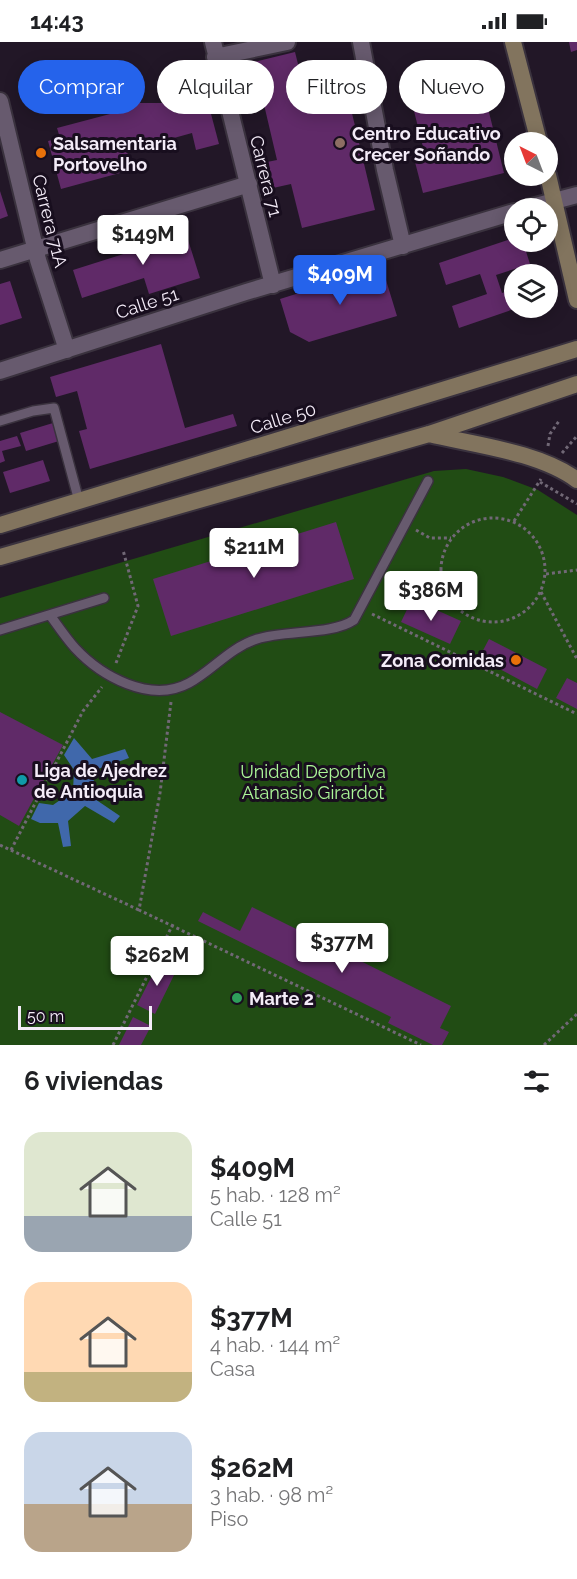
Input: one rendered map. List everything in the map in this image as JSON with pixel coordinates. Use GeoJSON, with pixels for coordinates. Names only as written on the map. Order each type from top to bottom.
{"type":"FeatureCollection","features":[{"type":"Feature","properties":{"kind":"main road"},"geometry":{"type":"LineString","coordinates":[[513,42],[536,132]]}},
{"type":"Feature","properties":{"kind":"main road"},"geometry":{"type":"LineString","coordinates":[[558,218],[577,300]]}},
{"type":"Feature","properties":{"kind":"main road","name":"Calle 50"},"geometry":{"type":"LineString","coordinates":[[0,525],[577,349]]}},
{"type":"Feature","properties":{"kind":"main road"},"geometry":{"type":"LineString","coordinates":[[0,557],[429,434],[577,384]]}},
{"type":"Feature","properties":{"kind":"main road"},"geometry":{"type":"LineString","coordinates":[[429,434],[499,449],[577,480]]}},
{"type":"Feature","properties":{"kind":"street"},"geometry":{"type":"LineString","coordinates":[[214,50],[287,42]]}},
{"type":"Feature","properties":{"kind":"street"},"geometry":{"type":"LineString","coordinates":[[361,42],[385,170],[403,246]]}},
{"type":"Feature","properties":{"kind":"street","name":"Carrera 71"},"geometry":{"type":"LineString","coordinates":[[214,50],[273,285]]}},
{"type":"Feature","properties":{"kind":"street","name":"Carrera 71A"},"geometry":{"type":"LineString","coordinates":[[0,101],[36,250],[67,350]]}},
{"type":"Feature","properties":{"kind":"street"},"geometry":{"type":"LineString","coordinates":[[0,260],[249,184]]}},
{"type":"Feature","properties":{"kind":"street"},"geometry":{"type":"LineString","coordinates":[[558,200],[577,195]]}},
{"type":"Feature","properties":{"kind":"street","name":"Calle 51"},"geometry":{"type":"LineString","coordinates":[[0,371],[504,215]]}},
{"type":"Feature","properties":{"kind":"lane"},"geometry":{"type":"LineString","coordinates":[[0,422],[33,411],[54,408],[79,501]]}},
{"type":"Feature","properties":{"kind":"lane"},"geometry":{"type":"LineString","coordinates":[[50,615],[74,647],[90,663],[110,676],[154,690],[173,689],[188,684],[244,643],[270,635],[345,626],[354,620],[362,609],[428,481]]}},
{"type":"Feature","properties":{"kind":"lane"},"geometry":{"type":"LineString","coordinates":[[0,630],[104,598]]}},
{"type":"Feature","properties":{"kind":"path"},"geometry":{"type":"LineString","coordinates":[[514,521],[547,470],[548,441],[559,421]]}},
{"type":"Feature","properties":{"kind":"path"},"geometry":{"type":"LineString","coordinates":[[539,482],[577,504]]}},
{"type":"Feature","properties":{"kind":"path"},"geometry":{"type":"LineString","coordinates":[[497,517],[514,521],[528,530],[538,543],[545,558],[545,574],[540,592],[529,608],[513,618],[494,622],[475,619],[458,609],[447,594],[441,575],[443,556],[451,538],[464,526],[480,519],[497,517]]}},
{"type":"Feature","properties":{"kind":"path"},"geometry":{"type":"LineString","coordinates":[[405,525],[430,538],[451,538]]}},
{"type":"Feature","properties":{"kind":"path"},"geometry":{"type":"LineString","coordinates":[[12,850],[83,711],[110,676],[138,606],[123,550]]}},
{"type":"Feature","properties":{"kind":"path"},"geometry":{"type":"LineString","coordinates":[[545,574],[577,570]]}},
{"type":"Feature","properties":{"kind":"path"},"geometry":{"type":"LineString","coordinates":[[540,592],[577,659]]}},
{"type":"Feature","properties":{"kind":"path"},"geometry":{"type":"LineString","coordinates":[[362,609],[577,714]]}},
{"type":"Feature","properties":{"kind":"path"},"geometry":{"type":"LineString","coordinates":[[139,910],[160,793],[173,689]]}},
{"type":"Feature","properties":{"kind":"path"},"geometry":{"type":"LineString","coordinates":[[0,845],[173,924],[422,1045]]}},
{"type":"Feature","properties":{"kind":"path"},"geometry":{"type":"LineString","coordinates":[[113,1045],[173,924]]}},
{"type":"Feature","properties":{"kind":"path"},"geometry":{"type":"LineString","coordinates":[[544,1045],[577,1014]]}},
{"type":"Feature","properties":{"kind":"green space","name":"Unidad Deportiva Atanasio Girardot"},"geometry":{"type":"Polygon","coordinates":[[[466,469],[503,477],[538,490],[577,515],[577,1045],[0,1045],[0,598],[434,471],[466,469]]]}},
{"type":"Feature","properties":{"kind":"water"},"geometry":{"type":"Polygon","coordinates":[[[74,738],[92,759],[125,749],[129,758],[95,770],[92,797],[120,816],[114,823],[85,806],[68,821],[71,846],[63,847],[58,823],[40,823],[31,819],[39,803],[53,805],[73,791],[74,770],[64,755],[74,738]]]}},
{"type":"Feature","properties":{"kind":"building"},"geometry":{"type":"Polygon","coordinates":[[[569,42],[577,42],[577,50],[571,52],[569,42]]]}},
{"type":"Feature","properties":{"kind":"building"},"geometry":{"type":"Polygon","coordinates":[[[295,52],[297,60],[286,60],[286,114],[352,114],[375,210],[302,228],[291,184],[273,188],[267,162],[277,160],[266,114],[274,114],[274,60],[262,60],[295,52]]]}},
{"type":"Feature","properties":{"kind":"building"},"geometry":{"type":"Polygon","coordinates":[[[145,103],[157,103],[157,114],[211,114],[219,144],[196,150],[192,133],[127,151],[131,170],[61,189],[48,141],[60,138],[57,128],[110,114],[145,114],[145,103]]]}},
{"type":"Feature","properties":{"kind":"building"},"geometry":{"type":"Polygon","coordinates":[[[415,114],[489,114],[504,173],[423,193],[415,162],[426,159],[415,114]]]}},
{"type":"Feature","properties":{"kind":"building"},"geometry":{"type":"Polygon","coordinates":[[[0,191],[8,216],[0,219],[0,191]]]}},
{"type":"Feature","properties":{"kind":"building"},"geometry":{"type":"Polygon","coordinates":[[[184,227],[200,278],[149,294],[144,278],[82,298],[73,270],[133,251],[130,244],[184,227]]]}},
{"type":"Feature","properties":{"kind":"building"},"geometry":{"type":"Polygon","coordinates":[[[504,241],[504,252],[526,252],[530,264],[504,264],[504,272],[496,275],[502,293],[504,292],[504,312],[459,328],[452,306],[487,294],[480,274],[446,285],[439,263],[504,241]]]}},
{"type":"Feature","properties":{"kind":"building"},"geometry":{"type":"Polygon","coordinates":[[[382,267],[397,316],[309,342],[290,332],[280,299],[382,267]]]}},
{"type":"Feature","properties":{"kind":"building"},"geometry":{"type":"Polygon","coordinates":[[[10,281],[22,318],[0,325],[0,284],[10,281]]]}},
{"type":"Feature","properties":{"kind":"building"},"geometry":{"type":"Polygon","coordinates":[[[161,344],[185,428],[233,414],[237,426],[90,469],[79,431],[87,429],[77,391],[56,397],[50,377],[161,344]]]}},
{"type":"Feature","properties":{"kind":"building"},"geometry":{"type":"Polygon","coordinates":[[[53,423],[59,441],[26,451],[20,433],[53,423]]]}},
{"type":"Feature","properties":{"kind":"building"},"geometry":{"type":"Polygon","coordinates":[[[17,436],[21,446],[2,451],[5,461],[0,463],[0,441],[17,436]]]}},
{"type":"Feature","properties":{"kind":"building"},"geometry":{"type":"Polygon","coordinates":[[[43,460],[50,481],[10,493],[3,472],[43,460]]]}},
{"type":"Feature","properties":{"kind":"building"},"geometry":{"type":"Polygon","coordinates":[[[336,522],[354,579],[171,636],[153,579],[336,522]]]}},
{"type":"Feature","properties":{"kind":"building"},"geometry":{"type":"Polygon","coordinates":[[[412,599],[461,621],[450,644],[401,622],[412,599]]]}},
{"type":"Feature","properties":{"kind":"building"},"geometry":{"type":"Polygon","coordinates":[[[489,639],[547,669],[537,689],[479,658],[489,639]]]}},
{"type":"Feature","properties":{"kind":"building"},"geometry":{"type":"Polygon","coordinates":[[[567,678],[577,683],[577,709],[556,698],[567,678]]]}},
{"type":"Feature","properties":{"kind":"building","name":"Liga de Ajedrez de Antioquia"},"geometry":{"type":"Polygon","coordinates":[[[0,712],[63,745],[19,826],[0,815],[0,712]]]}},
{"type":"Feature","properties":{"kind":"building"},"geometry":{"type":"Polygon","coordinates":[[[252,907],[451,1006],[440,1028],[449,1032],[442,1045],[433,1045],[388,1023],[391,1017],[198,921],[203,912],[240,931],[252,907]]]}},
{"type":"Feature","properties":{"kind":"building"},"geometry":{"type":"Polygon","coordinates":[[[160,960],[177,969],[155,1014],[137,1005],[160,960]]]}},
{"type":"Feature","properties":{"kind":"building"},"geometry":{"type":"Polygon","coordinates":[[[133,1017],[151,1026],[141,1045],[119,1045],[133,1017]]]}},
{"type":"Feature","properties":{"kind":"place","name":"Centro Educativo Crecer Soñando"},"geometry":{"type":"Point","coordinates":[340,143]}},
{"type":"Feature","properties":{"kind":"place","name":"Salsamentaria Portovelho"},"geometry":{"type":"Point","coordinates":[41,153]}},
{"type":"Feature","properties":{"kind":"place","name":"Zona Comidas"},"geometry":{"type":"Point","coordinates":[516,660]}},
{"type":"Feature","properties":{"kind":"place","name":"Liga de Ajedrez de Antioquia"},"geometry":{"type":"Point","coordinates":[22,780]}},
{"type":"Feature","properties":{"kind":"place","name":"Marte 2"},"geometry":{"type":"Point","coordinates":[237,998]}}]}
